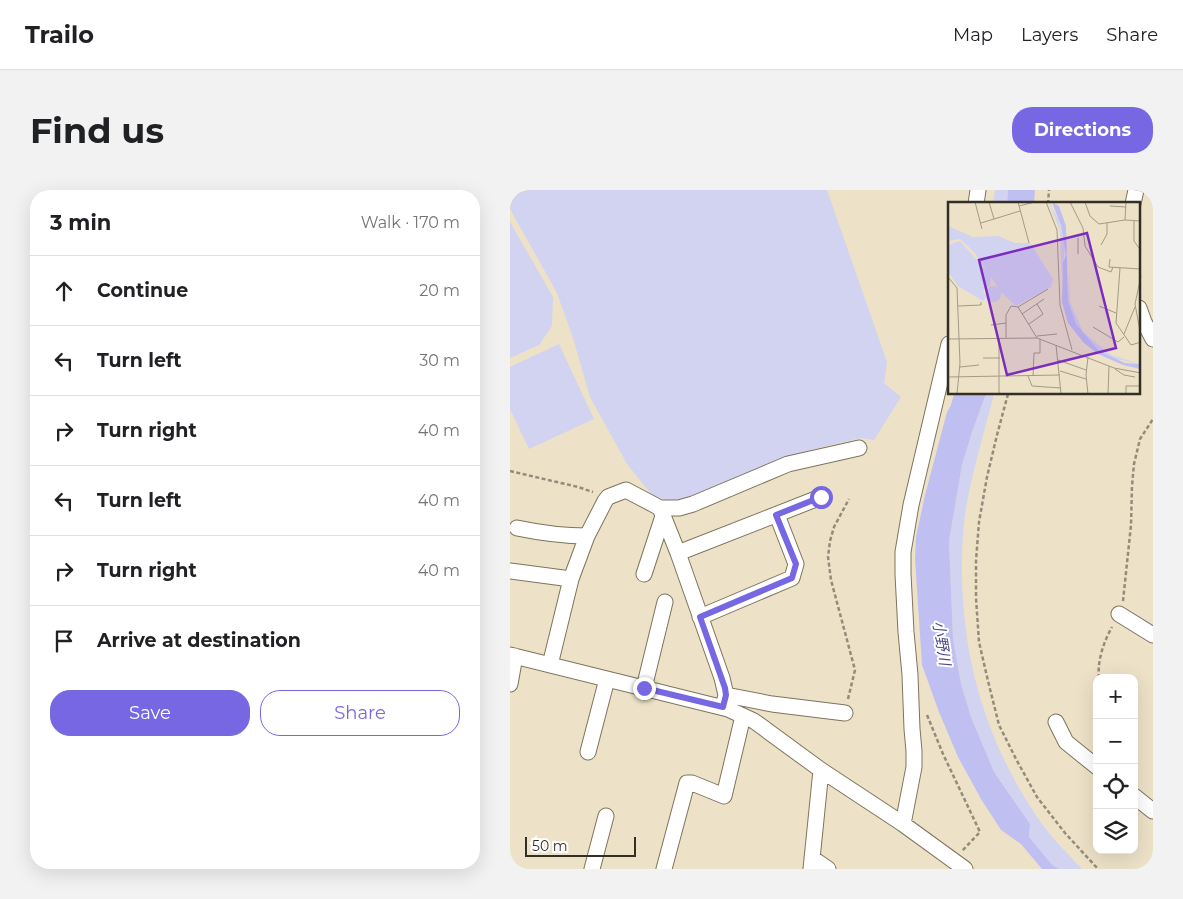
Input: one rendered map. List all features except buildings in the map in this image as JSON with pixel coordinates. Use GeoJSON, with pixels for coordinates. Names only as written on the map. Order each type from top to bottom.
{"type":"FeatureCollection","features":[{"type":"Feature","properties":{"kind":"street"},"geometry":{"type":"LineString","coordinates":[[1140,311],[1153,339]]}},
{"type":"Feature","properties":{"kind":"street"},"geometry":{"type":"LineString","coordinates":[[903,824],[914,767],[914,750],[903,552],[911,505],[948,348]]}},
{"type":"Feature","properties":{"kind":"street"},"geometry":{"type":"LineString","coordinates":[[661,512],[693,504],[788,464],[858,448]]}},
{"type":"Feature","properties":{"kind":"street"},"geometry":{"type":"LineString","coordinates":[[550,665],[571,579],[587,536],[608,497],[626,490],[661,512],[678,553],[724,683],[724,701]]}},
{"type":"Feature","properties":{"kind":"street"},"geometry":{"type":"LineString","coordinates":[[678,553],[821,497]]}},
{"type":"Feature","properties":{"kind":"street"},"geometry":{"type":"LineString","coordinates":[[644,574],[661,512]]}},
{"type":"Feature","properties":{"kind":"street"},"geometry":{"type":"LineString","coordinates":[[700,617],[792,578],[796,564],[776,515]]}},
{"type":"Feature","properties":{"kind":"street"},"geometry":{"type":"LineString","coordinates":[[517,528],[567,536],[587,536]]}},
{"type":"Feature","properties":{"kind":"street"},"geometry":{"type":"LineString","coordinates":[[510,571],[571,579]]}},
{"type":"Feature","properties":{"kind":"street"},"geometry":{"type":"LineString","coordinates":[[644,688],[665,602]]}},
{"type":"Feature","properties":{"kind":"street"},"geometry":{"type":"LineString","coordinates":[[1119,614],[1153,635]]}},
{"type":"Feature","properties":{"kind":"street"},"geometry":{"type":"LineString","coordinates":[[510,684],[513,656],[644,688],[724,701],[772,704],[845,714]]}},
{"type":"Feature","properties":{"kind":"street"},"geometry":{"type":"LineString","coordinates":[[588,752],[607,679]]}},
{"type":"Feature","properties":{"kind":"street"},"geometry":{"type":"LineString","coordinates":[[724,701],[821,770],[903,824],[959,865]]}},
{"type":"Feature","properties":{"kind":"street"},"geometry":{"type":"LineString","coordinates":[[664,869],[661,852],[674,802],[687,783],[692,783],[724,796],[743,716]]}},
{"type":"Feature","properties":{"kind":"street"},"geometry":{"type":"LineString","coordinates":[[1056,722],[1066,742],[1093,764]]}},
{"type":"Feature","properties":{"kind":"street"},"geometry":{"type":"LineString","coordinates":[[821,770],[812,864],[828,869]]}},
{"type":"Feature","properties":{"kind":"street"},"geometry":{"type":"LineString","coordinates":[[1138,799],[1153,811]]}},
{"type":"Feature","properties":{"kind":"street"},"geometry":{"type":"LineString","coordinates":[[592,869],[606,816]]}},
{"type":"Feature","properties":{"kind":"path"},"geometry":{"type":"LineString","coordinates":[[1008,395],[996,435],[979,522],[976,598],[979,642],[1000,725],[1016,759],[1037,797],[1065,833],[1098,869]]}},
{"type":"Feature","properties":{"kind":"path"},"geometry":{"type":"LineString","coordinates":[[1099,674],[1098,668],[1104,643],[1119,614],[1124,595],[1131,525],[1134,464],[1140,439],[1153,419]]}},
{"type":"Feature","properties":{"kind":"path"},"geometry":{"type":"LineString","coordinates":[[510,471],[578,487],[608,497]]}},
{"type":"Feature","properties":{"kind":"path"},"geometry":{"type":"LineString","coordinates":[[845,714],[855,670],[831,580],[828,557],[834,527],[849,499]]}},
{"type":"Feature","properties":{"kind":"path"},"geometry":{"type":"LineString","coordinates":[[927,715],[942,754],[980,832],[959,865]]}},
{"type":"Feature","properties":{"kind":"shaded area"},"geometry":{"type":"Polygon","coordinates":[[[510,190],[827,190],[887,362],[884,383],[901,397],[874,440],[861,438],[806,451],[675,503],[652,495],[627,464],[590,397],[573,338],[557,293],[510,209],[510,190]]]}},
{"type":"Feature","properties":{"kind":"shaded area"},"geometry":{"type":"Polygon","coordinates":[[[995,190],[1008,190],[1007,202],[993,202],[995,190]]]}},
{"type":"Feature","properties":{"kind":"shaded area"},"geometry":{"type":"Polygon","coordinates":[[[510,222],[553,297],[552,326],[539,345],[510,358],[510,222]]]}},
{"type":"Feature","properties":{"kind":"shaded area"},"geometry":{"type":"Polygon","coordinates":[[[559,344],[594,419],[529,449],[510,409],[510,367],[559,344]]]}},
{"type":"Feature","properties":{"kind":"shaded area"},"geometry":{"type":"Polygon","coordinates":[[[986,395],[994,395],[971,484],[963,539],[962,579],[964,611],[974,672],[992,731],[1018,787],[1046,829],[1082,869],[1059,869],[1052,866],[1029,837],[1030,824],[994,772],[971,717],[961,684],[953,639],[949,541],[962,465],[986,395]]]}},
{"type":"Feature","properties":{"kind":"water"},"geometry":{"type":"Polygon","coordinates":[[[1008,190],[1035,190],[1034,202],[1007,202],[1008,190]]]}},
{"type":"Feature","properties":{"kind":"water","name":"小野川"},"geometry":{"type":"Polygon","coordinates":[[[954,395],[986,395],[962,465],[949,541],[953,639],[961,684],[971,717],[994,772],[1030,824],[1029,837],[1052,865],[1059,869],[1042,869],[1021,844],[1001,830],[958,757],[922,665],[915,559],[916,537],[947,412],[954,395]]]}},
{"type":"Feature","properties":{"kind":"route"},"geometry":{"type":"LineString","coordinates":[[644,688],[723,707],[726,695],[725,688],[700,617],[792,578],[796,564],[776,515],[821,497]]}}]}
